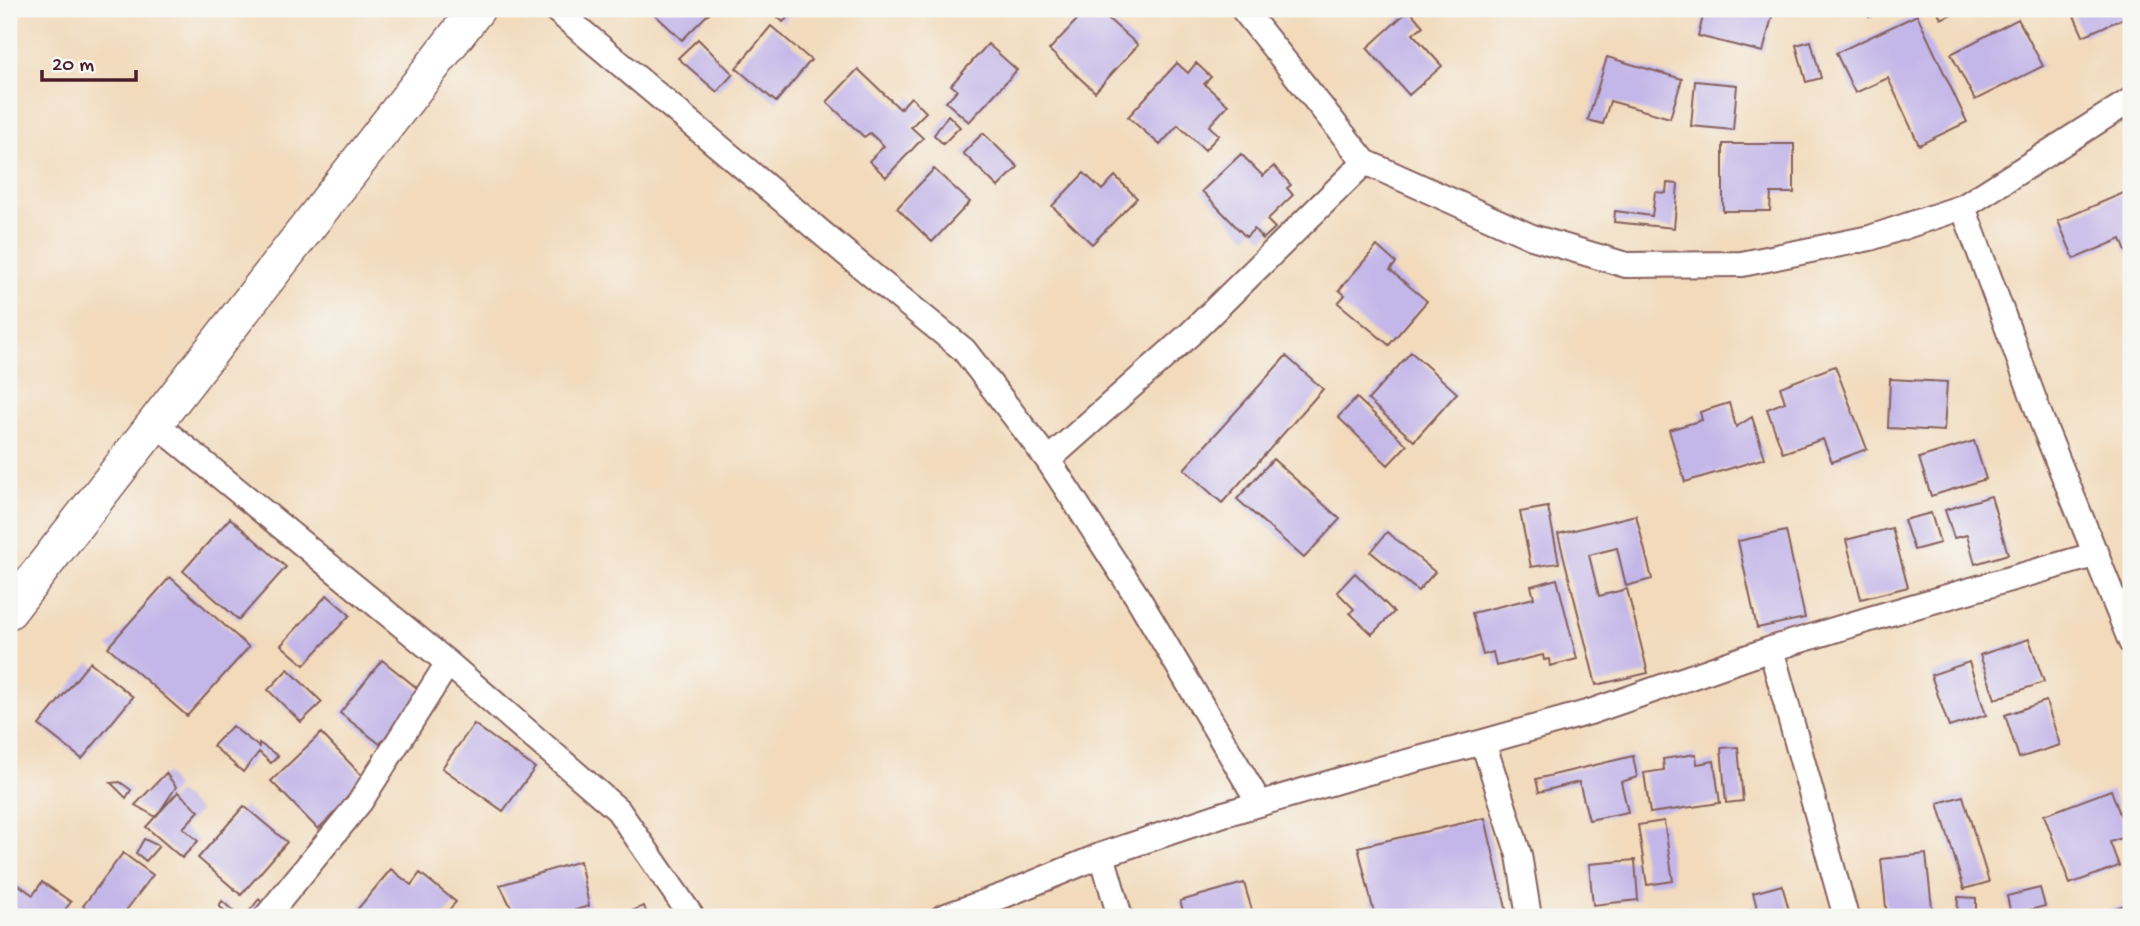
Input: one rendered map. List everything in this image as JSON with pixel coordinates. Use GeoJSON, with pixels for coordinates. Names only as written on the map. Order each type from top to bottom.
{"type":"FeatureCollection","features":[{"type":"Feature","properties":{"kind":"main road"},"geometry":{"type":"LineString","coordinates":[[9,611],[477,9]]}},
{"type":"Feature","properties":{"kind":"street"},"geometry":{"type":"LineString","coordinates":[[555,9],[964,349],[1048,460],[1139,597],[1259,804]]}},
{"type":"Feature","properties":{"kind":"street"},"geometry":{"type":"LineString","coordinates":[[1243,9],[1365,162],[1532,237],[1626,265],[1742,264],[1870,238],[1963,207],[2131,100]]}},
{"type":"Feature","properties":{"kind":"street"},"geometry":{"type":"LineString","coordinates":[[1048,460],[1190,334],[1365,162]]}},
{"type":"Feature","properties":{"kind":"street"},"geometry":{"type":"LineString","coordinates":[[1963,207],[2043,424],[2131,642]]}},
{"type":"Feature","properties":{"kind":"street"},"geometry":{"type":"LineString","coordinates":[[155,423],[448,663],[618,810],[692,917]]}},
{"type":"Feature","properties":{"kind":"street"},"geometry":{"type":"LineString","coordinates":[[943,917],[1102,855],[1259,804],[1590,712],[1771,649],[2097,554]]}},
{"type":"Feature","properties":{"kind":"street"},"geometry":{"type":"LineString","coordinates":[[1771,649],[1846,917]]}},
{"type":"Feature","properties":{"kind":"street"},"geometry":{"type":"LineString","coordinates":[[266,917],[360,802],[448,663]]}},
{"type":"Feature","properties":{"kind":"street"},"geometry":{"type":"LineString","coordinates":[[1483,742],[1519,855],[1529,917]]}},
{"type":"Feature","properties":{"kind":"street"},"geometry":{"type":"LineString","coordinates":[[1102,855],[1120,917]]}},
{"type":"Feature","properties":{"kind":"building"},"geometry":{"type":"Polygon","coordinates":[[[649,9],[706,9],[710,12],[682,40],[649,9]]]}},
{"type":"Feature","properties":{"kind":"building"},"geometry":{"type":"Polygon","coordinates":[[[769,9],[796,9],[783,22],[769,9]]]}},
{"type":"Feature","properties":{"kind":"building"},"geometry":{"type":"Polygon","coordinates":[[[1087,9],[1097,9],[1138,45],[1095,92],[1049,50],[1087,9]]]}},
{"type":"Feature","properties":{"kind":"building"},"geometry":{"type":"Polygon","coordinates":[[[1705,9],[1774,9],[1763,52],[1698,36],[1705,9]]]}},
{"type":"Feature","properties":{"kind":"building"},"geometry":{"type":"Polygon","coordinates":[[[1865,9],[1888,9],[1869,17],[1865,9]]]}},
{"type":"Feature","properties":{"kind":"building"},"geometry":{"type":"Polygon","coordinates":[[[1937,9],[1963,9],[1941,19],[1937,9]]]}},
{"type":"Feature","properties":{"kind":"building"},"geometry":{"type":"Polygon","coordinates":[[[2071,9],[2131,9],[2131,15],[2083,36],[2071,9]]]}},
{"type":"Feature","properties":{"kind":"building"},"geometry":{"type":"Polygon","coordinates":[[[1409,10],[1423,26],[1413,34],[1442,66],[1409,95],[1367,48],[1409,10]]]}},
{"type":"Feature","properties":{"kind":"building"},"geometry":{"type":"Polygon","coordinates":[[[1917,15],[1967,122],[1919,145],[1888,78],[1855,93],[1836,53],[1917,15]]]}},
{"type":"Feature","properties":{"kind":"building"},"geometry":{"type":"Polygon","coordinates":[[[2018,19],[2043,66],[1975,100],[1951,54],[2018,19]]]}},
{"type":"Feature","properties":{"kind":"building"},"geometry":{"type":"Polygon","coordinates":[[[771,26],[811,60],[776,102],[736,68],[771,26]]]}},
{"type":"Feature","properties":{"kind":"building"},"geometry":{"type":"Polygon","coordinates":[[[698,39],[733,74],[717,92],[678,58],[698,39]]]}},
{"type":"Feature","properties":{"kind":"building"},"geometry":{"type":"Polygon","coordinates":[[[1811,41],[1821,78],[1806,82],[1796,45],[1811,41]]]}},
{"type":"Feature","properties":{"kind":"building"},"geometry":{"type":"Polygon","coordinates":[[[988,44],[1017,70],[969,122],[946,102],[957,90],[951,85],[988,44]]]}},
{"type":"Feature","properties":{"kind":"building"},"geometry":{"type":"Polygon","coordinates":[[[1607,57],[1682,79],[1670,118],[1610,101],[1603,124],[1588,120],[1607,57]]]}},
{"type":"Feature","properties":{"kind":"building"},"geometry":{"type":"Polygon","coordinates":[[[1177,63],[1188,73],[1196,63],[1211,77],[1204,84],[1228,105],[1209,126],[1219,135],[1205,150],[1178,125],[1160,145],[1128,117],[1177,63]]]}},
{"type":"Feature","properties":{"kind":"building"},"geometry":{"type":"Polygon","coordinates":[[[858,69],[900,109],[911,97],[926,112],[911,127],[923,138],[886,177],[869,161],[884,146],[870,133],[864,137],[827,102],[858,69]]]}},
{"type":"Feature","properties":{"kind":"building"},"geometry":{"type":"Polygon","coordinates":[[[1695,81],[1737,85],[1733,130],[1691,126],[1695,81]]]}},
{"type":"Feature","properties":{"kind":"building"},"geometry":{"type":"Polygon","coordinates":[[[948,115],[960,127],[943,144],[934,135],[948,115]]]}},
{"type":"Feature","properties":{"kind":"building"},"geometry":{"type":"Polygon","coordinates":[[[983,133],[1018,167],[998,187],[963,153],[983,133]]]}},
{"type":"Feature","properties":{"kind":"building"},"geometry":{"type":"Polygon","coordinates":[[[1723,144],[1794,144],[1794,193],[1771,193],[1770,211],[1723,211],[1723,144]]]}},
{"type":"Feature","properties":{"kind":"building"},"geometry":{"type":"Polygon","coordinates":[[[1241,154],[1263,176],[1274,166],[1291,185],[1287,188],[1293,195],[1267,220],[1275,228],[1263,239],[1254,229],[1246,237],[1202,191],[1241,154]]]}},
{"type":"Feature","properties":{"kind":"building"},"geometry":{"type":"Polygon","coordinates":[[[934,169],[970,202],[932,242],[897,208],[934,169]]]}},
{"type":"Feature","properties":{"kind":"building"},"geometry":{"type":"Polygon","coordinates":[[[1084,173],[1102,190],[1115,176],[1137,198],[1092,244],[1052,206],[1084,173]]]}},
{"type":"Feature","properties":{"kind":"building"},"geometry":{"type":"Polygon","coordinates":[[[1667,183],[1678,184],[1674,228],[1614,222],[1615,211],[1652,216],[1655,192],[1666,193],[1667,183]]]}},
{"type":"Feature","properties":{"kind":"building"},"geometry":{"type":"Polygon","coordinates":[[[2128,191],[2131,199],[2131,250],[2126,252],[2121,239],[2074,259],[2058,221],[2128,191]]]}},
{"type":"Feature","properties":{"kind":"building"},"geometry":{"type":"Polygon","coordinates":[[[1377,246],[1396,263],[1390,270],[1427,301],[1389,345],[1338,303],[1345,295],[1339,290],[1377,246]]]}},
{"type":"Feature","properties":{"kind":"building"},"geometry":{"type":"Polygon","coordinates":[[[1411,352],[1457,393],[1414,441],[1368,400],[1411,352]]]}},
{"type":"Feature","properties":{"kind":"building"},"geometry":{"type":"Polygon","coordinates":[[[1286,356],[1323,389],[1222,503],[1184,469],[1286,356]]]}},
{"type":"Feature","properties":{"kind":"building"},"geometry":{"type":"Polygon","coordinates":[[[1835,366],[1867,449],[1832,462],[1823,439],[1783,453],[1767,409],[1785,402],[1780,387],[1835,366]]]}},
{"type":"Feature","properties":{"kind":"building"},"geometry":{"type":"Polygon","coordinates":[[[1890,379],[1947,382],[1944,431],[1888,428],[1890,379]]]}},
{"type":"Feature","properties":{"kind":"building"},"geometry":{"type":"Polygon","coordinates":[[[1357,398],[1407,445],[1388,465],[1338,417],[1357,398]]]}},
{"type":"Feature","properties":{"kind":"building"},"geometry":{"type":"Polygon","coordinates":[[[1729,403],[1736,427],[1752,417],[1765,458],[1685,482],[1669,430],[1702,420],[1700,412],[1729,403]]]}},
{"type":"Feature","properties":{"kind":"building"},"geometry":{"type":"Polygon","coordinates":[[[1974,441],[1986,479],[1931,496],[1919,458],[1974,441]]]}},
{"type":"Feature","properties":{"kind":"building"},"geometry":{"type":"Polygon","coordinates":[[[1273,459],[1340,519],[1304,558],[1237,499],[1273,459]]]}},
{"type":"Feature","properties":{"kind":"building"},"geometry":{"type":"Polygon","coordinates":[[[1991,496],[2008,554],[1975,564],[1967,535],[1954,538],[1945,510],[1991,496]]]}},
{"type":"Feature","properties":{"kind":"building"},"geometry":{"type":"Polygon","coordinates":[[[1548,507],[1559,563],[1531,567],[1520,512],[1548,507]]]}},
{"type":"Feature","properties":{"kind":"building"},"geometry":{"type":"Polygon","coordinates":[[[1931,513],[1940,543],[1914,550],[1904,520],[1931,513]]]}},
{"type":"Feature","properties":{"kind":"building"},"geometry":{"type":"Polygon","coordinates":[[[1636,515],[1652,579],[1626,586],[1617,548],[1589,555],[1599,596],[1627,589],[1648,673],[1596,685],[1558,534],[1636,515]]]}},
{"type":"Feature","properties":{"kind":"building"},"geometry":{"type":"Polygon","coordinates":[[[230,518],[286,567],[239,620],[183,571],[230,518]]]}},
{"type":"Feature","properties":{"kind":"building"},"geometry":{"type":"Polygon","coordinates":[[[1892,528],[1908,587],[1861,599],[1846,540],[1892,528]]]}},
{"type":"Feature","properties":{"kind":"building"},"geometry":{"type":"Polygon","coordinates":[[[1786,531],[1805,618],[1757,628],[1738,541],[1786,531]]]}},
{"type":"Feature","properties":{"kind":"building"},"geometry":{"type":"Polygon","coordinates":[[[1387,532],[1435,572],[1418,591],[1371,552],[1387,532]]]}},
{"type":"Feature","properties":{"kind":"building"},"geometry":{"type":"Polygon","coordinates":[[[1355,573],[1394,612],[1372,634],[1350,613],[1354,609],[1337,592],[1355,573]]]}},
{"type":"Feature","properties":{"kind":"building"},"geometry":{"type":"Polygon","coordinates":[[[170,577],[249,647],[187,716],[108,647],[170,577]]]}},
{"type":"Feature","properties":{"kind":"building"},"geometry":{"type":"Polygon","coordinates":[[[1557,579],[1577,659],[1550,666],[1549,659],[1544,660],[1543,655],[1496,666],[1493,652],[1483,655],[1472,613],[1534,598],[1531,586],[1557,579]]]}},
{"type":"Feature","properties":{"kind":"building"},"geometry":{"type":"Polygon","coordinates":[[[327,595],[350,615],[304,665],[281,645],[327,595]]]}},
{"type":"Feature","properties":{"kind":"building"},"geometry":{"type":"Polygon","coordinates":[[[2029,639],[2044,682],[1995,699],[1980,655],[2029,639]]]}},
{"type":"Feature","properties":{"kind":"building"},"geometry":{"type":"Polygon","coordinates":[[[382,660],[422,692],[380,744],[340,713],[382,660]]]}},
{"type":"Feature","properties":{"kind":"building"},"geometry":{"type":"Polygon","coordinates":[[[90,662],[133,697],[82,759],[39,725],[90,662]]]}},
{"type":"Feature","properties":{"kind":"building"},"geometry":{"type":"Polygon","coordinates":[[[1969,662],[1986,715],[1949,727],[1931,675],[1969,662]]]}},
{"type":"Feature","properties":{"kind":"building"},"geometry":{"type":"Polygon","coordinates":[[[288,669],[322,702],[301,722],[268,690],[288,669]]]}},
{"type":"Feature","properties":{"kind":"building"},"geometry":{"type":"Polygon","coordinates":[[[2046,701],[2060,745],[2019,758],[2005,715],[2046,701]]]}},
{"type":"Feature","properties":{"kind":"building"},"geometry":{"type":"Polygon","coordinates":[[[474,724],[535,768],[503,811],[442,768],[474,724]]]}},
{"type":"Feature","properties":{"kind":"building"},"geometry":{"type":"Polygon","coordinates":[[[232,726],[259,747],[259,743],[278,756],[271,763],[259,752],[243,772],[213,746],[232,726]]]}},
{"type":"Feature","properties":{"kind":"building"},"geometry":{"type":"Polygon","coordinates":[[[321,733],[367,781],[318,829],[271,781],[321,733]]]}},
{"type":"Feature","properties":{"kind":"building"},"geometry":{"type":"Polygon","coordinates":[[[1738,747],[1743,801],[1726,803],[1721,748],[1738,747]]]}},
{"type":"Feature","properties":{"kind":"building"},"geometry":{"type":"Polygon","coordinates":[[[1696,754],[1697,764],[1714,761],[1720,803],[1650,813],[1644,773],[1664,770],[1663,759],[1696,754]]]}},
{"type":"Feature","properties":{"kind":"building"},"geometry":{"type":"Polygon","coordinates":[[[1633,756],[1637,777],[1621,782],[1628,812],[1589,820],[1579,782],[1539,792],[1536,779],[1633,756]]]}},
{"type":"Feature","properties":{"kind":"building"},"geometry":{"type":"Polygon","coordinates":[[[166,773],[176,787],[156,817],[135,805],[166,773]]]}},
{"type":"Feature","properties":{"kind":"building"},"geometry":{"type":"Polygon","coordinates":[[[120,782],[131,790],[126,798],[111,783],[120,782]]]}},
{"type":"Feature","properties":{"kind":"building"},"geometry":{"type":"Polygon","coordinates":[[[2111,790],[2128,836],[2110,842],[2119,866],[2070,884],[2044,815],[2111,790]]]}},
{"type":"Feature","properties":{"kind":"building"},"geometry":{"type":"Polygon","coordinates":[[[178,792],[199,811],[183,828],[198,841],[182,858],[146,827],[178,792]]]}},
{"type":"Feature","properties":{"kind":"building"},"geometry":{"type":"Polygon","coordinates":[[[1963,796],[1989,882],[1964,889],[1938,803],[1963,796]]]}},
{"type":"Feature","properties":{"kind":"building"},"geometry":{"type":"Polygon","coordinates":[[[244,806],[287,842],[241,895],[198,858],[244,806]]]}},
{"type":"Feature","properties":{"kind":"building"},"geometry":{"type":"Polygon","coordinates":[[[1485,818],[1508,917],[1375,917],[1358,847],[1485,818]]]}},
{"type":"Feature","properties":{"kind":"building"},"geometry":{"type":"Polygon","coordinates":[[[1664,821],[1673,881],[1647,885],[1638,825],[1664,821]]]}},
{"type":"Feature","properties":{"kind":"building"},"geometry":{"type":"Polygon","coordinates":[[[144,839],[159,846],[146,861],[136,853],[144,839]]]}},
{"type":"Feature","properties":{"kind":"building"},"geometry":{"type":"Polygon","coordinates":[[[123,853],[153,875],[121,917],[98,917],[83,906],[123,853]]]}},
{"type":"Feature","properties":{"kind":"building"},"geometry":{"type":"Polygon","coordinates":[[[1926,854],[1933,917],[1887,917],[1881,859],[1926,854]]]}},
{"type":"Feature","properties":{"kind":"building"},"geometry":{"type":"Polygon","coordinates":[[[1635,860],[1638,900],[1593,905],[1589,864],[1635,860]]]}},
{"type":"Feature","properties":{"kind":"building"},"geometry":{"type":"Polygon","coordinates":[[[580,861],[589,906],[552,917],[516,917],[500,885],[580,861]]]}},
{"type":"Feature","properties":{"kind":"building"},"geometry":{"type":"Polygon","coordinates":[[[391,869],[411,885],[420,873],[456,902],[443,917],[351,917],[391,869]]]}},
{"type":"Feature","properties":{"kind":"building"},"geometry":{"type":"Polygon","coordinates":[[[12,880],[33,895],[42,882],[71,902],[59,917],[9,917],[9,884],[12,880]]]}},
{"type":"Feature","properties":{"kind":"building"},"geometry":{"type":"Polygon","coordinates":[[[1244,883],[1254,917],[1185,917],[1180,901],[1244,883]]]}},
{"type":"Feature","properties":{"kind":"building"},"geometry":{"type":"Polygon","coordinates":[[[1782,885],[1791,917],[1726,917],[1757,908],[1753,893],[1782,885]]]}},
{"type":"Feature","properties":{"kind":"building"},"geometry":{"type":"Polygon","coordinates":[[[2040,888],[2045,906],[2011,915],[2007,896],[2040,888]]]}},
{"type":"Feature","properties":{"kind":"building"},"geometry":{"type":"Polygon","coordinates":[[[1958,897],[1976,898],[1976,917],[1957,917],[1958,897]]]}},
{"type":"Feature","properties":{"kind":"building"},"geometry":{"type":"Polygon","coordinates":[[[259,899],[266,909],[262,917],[245,917],[259,899]]]}},
{"type":"Feature","properties":{"kind":"building"},"geometry":{"type":"Polygon","coordinates":[[[222,901],[240,917],[232,917],[219,906],[222,901]]]}},
{"type":"Feature","properties":{"kind":"building"},"geometry":{"type":"Polygon","coordinates":[[[2131,903],[2131,917],[2089,917],[2131,903]]]}},
{"type":"Feature","properties":{"kind":"building"},"geometry":{"type":"Polygon","coordinates":[[[644,906],[648,917],[617,917],[644,906]]]}},
{"type":"Feature","properties":{"kind":"building"},"geometry":{"type":"Polygon","coordinates":[[[607,909],[611,917],[587,917],[607,909]]]}}]}
